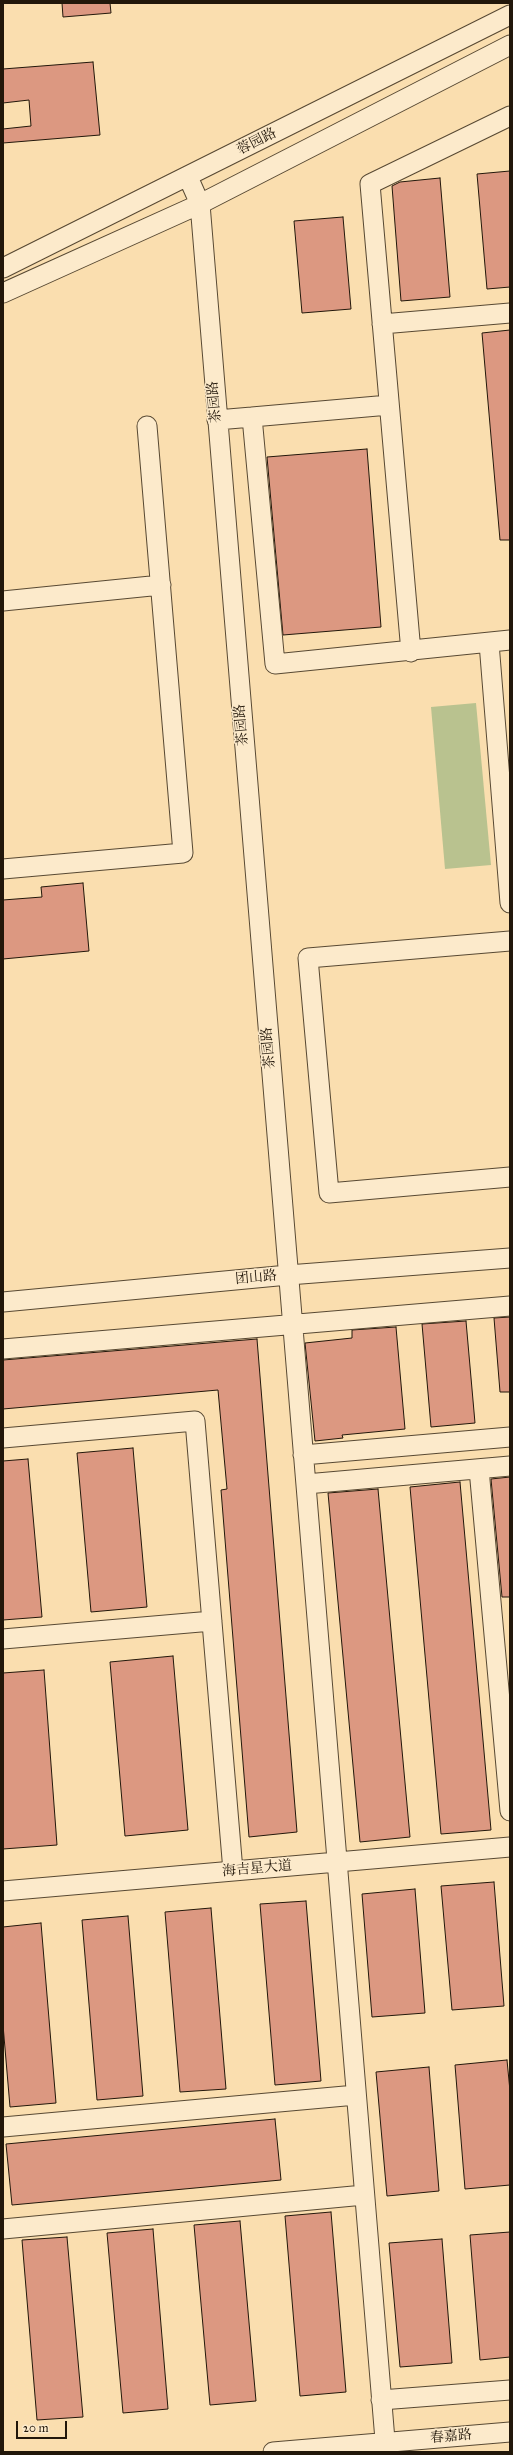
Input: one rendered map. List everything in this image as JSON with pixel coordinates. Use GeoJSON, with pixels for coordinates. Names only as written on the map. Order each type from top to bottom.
{"type":"FeatureCollection","features":[{"type":"Feature","properties":{"kind":"street","name":"蓉园路"},"geometry":{"type":"LineString","coordinates":[[3,268],[510,15]]}},
{"type":"Feature","properties":{"kind":"street","name":"蓉园路"},"geometry":{"type":"LineString","coordinates":[[3,293],[200,204],[510,45]]}},
{"type":"Feature","properties":{"kind":"street"},"geometry":{"type":"LineString","coordinates":[[411,652],[370,184],[510,116]]}},
{"type":"Feature","properties":{"kind":"street","name":"茶园路"},"geometry":{"type":"LineString","coordinates":[[188,177],[200,204],[385,2448]]}},
{"type":"Feature","properties":{"kind":"street"},"geometry":{"type":"LineString","coordinates":[[382,324],[510,313]]}},
{"type":"Feature","properties":{"kind":"street"},"geometry":{"type":"LineString","coordinates":[[217,420],[389,405]]}},
{"type":"Feature","properties":{"kind":"street"},"geometry":{"type":"LineString","coordinates":[[252,417],[275,664],[411,652],[510,640]]}},
{"type":"Feature","properties":{"kind":"street"},"geometry":{"type":"LineString","coordinates":[[3,869],[183,852],[147,426]]}},
{"type":"Feature","properties":{"kind":"street"},"geometry":{"type":"LineString","coordinates":[[3,601],[161,585]]}},
{"type":"Feature","properties":{"kind":"street"},"geometry":{"type":"LineString","coordinates":[[489,643],[510,903]]}},
{"type":"Feature","properties":{"kind":"street"},"geometry":{"type":"LineString","coordinates":[[510,941],[308,958],[329,1193],[510,1177]]}},
{"type":"Feature","properties":{"kind":"street","name":"团山路"},"geometry":{"type":"LineString","coordinates":[[3,1302],[288,1275],[510,1258]]}},
{"type":"Feature","properties":{"kind":"street"},"geometry":{"type":"LineString","coordinates":[[3,1349],[510,1306]]}},
{"type":"Feature","properties":{"kind":"street"},"geometry":{"type":"LineString","coordinates":[[3,1438],[195,1421],[233,1871]]}},
{"type":"Feature","properties":{"kind":"street"},"geometry":{"type":"LineString","coordinates":[[303,1455],[510,1437]]}},
{"type":"Feature","properties":{"kind":"street"},"geometry":{"type":"LineString","coordinates":[[306,1484],[510,1466]]}},
{"type":"Feature","properties":{"kind":"street"},"geometry":{"type":"LineString","coordinates":[[479,1469],[510,1811]]}},
{"type":"Feature","properties":{"kind":"street"},"geometry":{"type":"LineString","coordinates":[[3,1639],[212,1621]]}},
{"type":"Feature","properties":{"kind":"street","name":"海吉星大道"},"geometry":{"type":"LineString","coordinates":[[3,1891],[510,1848]]}},
{"type":"Feature","properties":{"kind":"street"},"geometry":{"type":"LineString","coordinates":[[3,2127],[356,2095]]}},
{"type":"Feature","properties":{"kind":"street"},"geometry":{"type":"LineString","coordinates":[[3,2229],[364,2195]]}},
{"type":"Feature","properties":{"kind":"street"},"geometry":{"type":"LineString","coordinates":[[381,2400],[510,2390]]}},
{"type":"Feature","properties":{"kind":"street","name":"春嘉路"},"geometry":{"type":"LineString","coordinates":[[273,2452],[385,2448],[510,2432]]}},
{"type":"Feature","properties":{"kind":"green space"},"geometry":{"type":"Polygon","coordinates":[[[476,703],[491,865],[445,869],[431,707],[476,703]]]}},
{"type":"Feature","properties":{"kind":"building"},"geometry":{"type":"Polygon","coordinates":[[[62,3],[110,3],[111,13],[63,17],[62,3]]]}},
{"type":"Feature","properties":{"kind":"building"},"geometry":{"type":"Polygon","coordinates":[[[93,62],[100,135],[3,143],[3,129],[31,126],[29,100],[3,103],[3,69],[93,62]]]}},
{"type":"Feature","properties":{"kind":"building"},"geometry":{"type":"Polygon","coordinates":[[[510,171],[510,287],[487,289],[477,174],[510,171]]]}},
{"type":"Feature","properties":{"kind":"building"},"geometry":{"type":"Polygon","coordinates":[[[440,178],[450,297],[401,301],[392,186],[400,182],[440,178]]]}},
{"type":"Feature","properties":{"kind":"building"},"geometry":{"type":"Polygon","coordinates":[[[343,217],[351,309],[302,313],[294,221],[343,217]]]}},
{"type":"Feature","properties":{"kind":"building"},"geometry":{"type":"Polygon","coordinates":[[[510,330],[510,540],[500,540],[482,333],[510,330]]]}},
{"type":"Feature","properties":{"kind":"building"},"geometry":{"type":"Polygon","coordinates":[[[367,449],[381,627],[283,635],[267,457],[367,449]]]}},
{"type":"Feature","properties":{"kind":"building"},"geometry":{"type":"Polygon","coordinates":[[[83,883],[89,951],[3,959],[3,900],[42,897],[41,887],[83,883]]]}},
{"type":"Feature","properties":{"kind":"building"},"geometry":{"type":"Polygon","coordinates":[[[510,1317],[510,1392],[500,1392],[494,1318],[510,1317]]]}},
{"type":"Feature","properties":{"kind":"building"},"geometry":{"type":"Polygon","coordinates":[[[466,1321],[475,1423],[431,1427],[422,1324],[466,1321]]]}},
{"type":"Feature","properties":{"kind":"building"},"geometry":{"type":"Polygon","coordinates":[[[396,1327],[405,1429],[342,1435],[343,1438],[315,1441],[305,1343],[352,1338],[352,1330],[396,1327]]]}},
{"type":"Feature","properties":{"kind":"building"},"geometry":{"type":"Polygon","coordinates":[[[257,1339],[297,1832],[249,1837],[221,1490],[227,1489],[218,1390],[3,1409],[3,1360],[257,1339]]]}},
{"type":"Feature","properties":{"kind":"building"},"geometry":{"type":"Polygon","coordinates":[[[133,1448],[147,1607],[91,1612],[77,1453],[133,1448]]]}},
{"type":"Feature","properties":{"kind":"building"},"geometry":{"type":"Polygon","coordinates":[[[28,1459],[42,1617],[3,1620],[3,1461],[28,1459]]]}},
{"type":"Feature","properties":{"kind":"building"},"geometry":{"type":"Polygon","coordinates":[[[510,1477],[510,1597],[502,1597],[491,1479],[510,1477]]]}},
{"type":"Feature","properties":{"kind":"building"},"geometry":{"type":"Polygon","coordinates":[[[460,1482],[491,1830],[441,1834],[410,1487],[460,1482]]]}},
{"type":"Feature","properties":{"kind":"building"},"geometry":{"type":"Polygon","coordinates":[[[378,1489],[410,1837],[360,1842],[328,1493],[378,1489]]]}},
{"type":"Feature","properties":{"kind":"building"},"geometry":{"type":"Polygon","coordinates":[[[173,1656],[188,1830],[125,1836],[110,1662],[173,1656]]]}},
{"type":"Feature","properties":{"kind":"building"},"geometry":{"type":"Polygon","coordinates":[[[44,1670],[57,1845],[3,1849],[3,1673],[44,1670]]]}},
{"type":"Feature","properties":{"kind":"building"},"geometry":{"type":"Polygon","coordinates":[[[494,1882],[504,2006],[452,2010],[441,1886],[494,1882]]]}},
{"type":"Feature","properties":{"kind":"building"},"geometry":{"type":"Polygon","coordinates":[[[415,1889],[425,2013],[372,2017],[362,1894],[415,1889]]]}},
{"type":"Feature","properties":{"kind":"building"},"geometry":{"type":"Polygon","coordinates":[[[306,1901],[321,2081],[275,2085],[260,1904],[306,1901]]]}},
{"type":"Feature","properties":{"kind":"building"},"geometry":{"type":"Polygon","coordinates":[[[211,1908],[226,2089],[180,2092],[165,1912],[211,1908]]]}},
{"type":"Feature","properties":{"kind":"building"},"geometry":{"type":"Polygon","coordinates":[[[128,1916],[143,2096],[97,2100],[82,1920],[128,1916]]]}},
{"type":"Feature","properties":{"kind":"building"},"geometry":{"type":"Polygon","coordinates":[[[41,1923],[56,2103],[10,2107],[3,2025],[3,1927],[41,1923]]]}},
{"type":"Feature","properties":{"kind":"building"},"geometry":{"type":"Polygon","coordinates":[[[507,2060],[510,2091],[510,2185],[465,2189],[455,2065],[507,2060]]]}},
{"type":"Feature","properties":{"kind":"building"},"geometry":{"type":"Polygon","coordinates":[[[429,2067],[439,2191],[387,2196],[376,2072],[429,2067]]]}},
{"type":"Feature","properties":{"kind":"building"},"geometry":{"type":"Polygon","coordinates":[[[275,2119],[281,2180],[12,2205],[6,2144],[275,2119]]]}},
{"type":"Feature","properties":{"kind":"building"},"geometry":{"type":"Polygon","coordinates":[[[331,2212],[346,2392],[300,2396],[285,2216],[331,2212]]]}},
{"type":"Feature","properties":{"kind":"building"},"geometry":{"type":"Polygon","coordinates":[[[240,2221],[256,2401],[210,2405],[194,2225],[240,2221]]]}},
{"type":"Feature","properties":{"kind":"building"},"geometry":{"type":"Polygon","coordinates":[[[153,2229],[168,2409],[123,2413],[107,2233],[153,2229]]]}},
{"type":"Feature","properties":{"kind":"building"},"geometry":{"type":"Polygon","coordinates":[[[510,2232],[510,2357],[480,2360],[470,2235],[510,2232]]]}},
{"type":"Feature","properties":{"kind":"building"},"geometry":{"type":"Polygon","coordinates":[[[67,2237],[83,2417],[37,2420],[22,2240],[67,2237]]]}},
{"type":"Feature","properties":{"kind":"building"},"geometry":{"type":"Polygon","coordinates":[[[442,2239],[452,2363],[400,2367],[389,2243],[442,2239]]]}}]}
